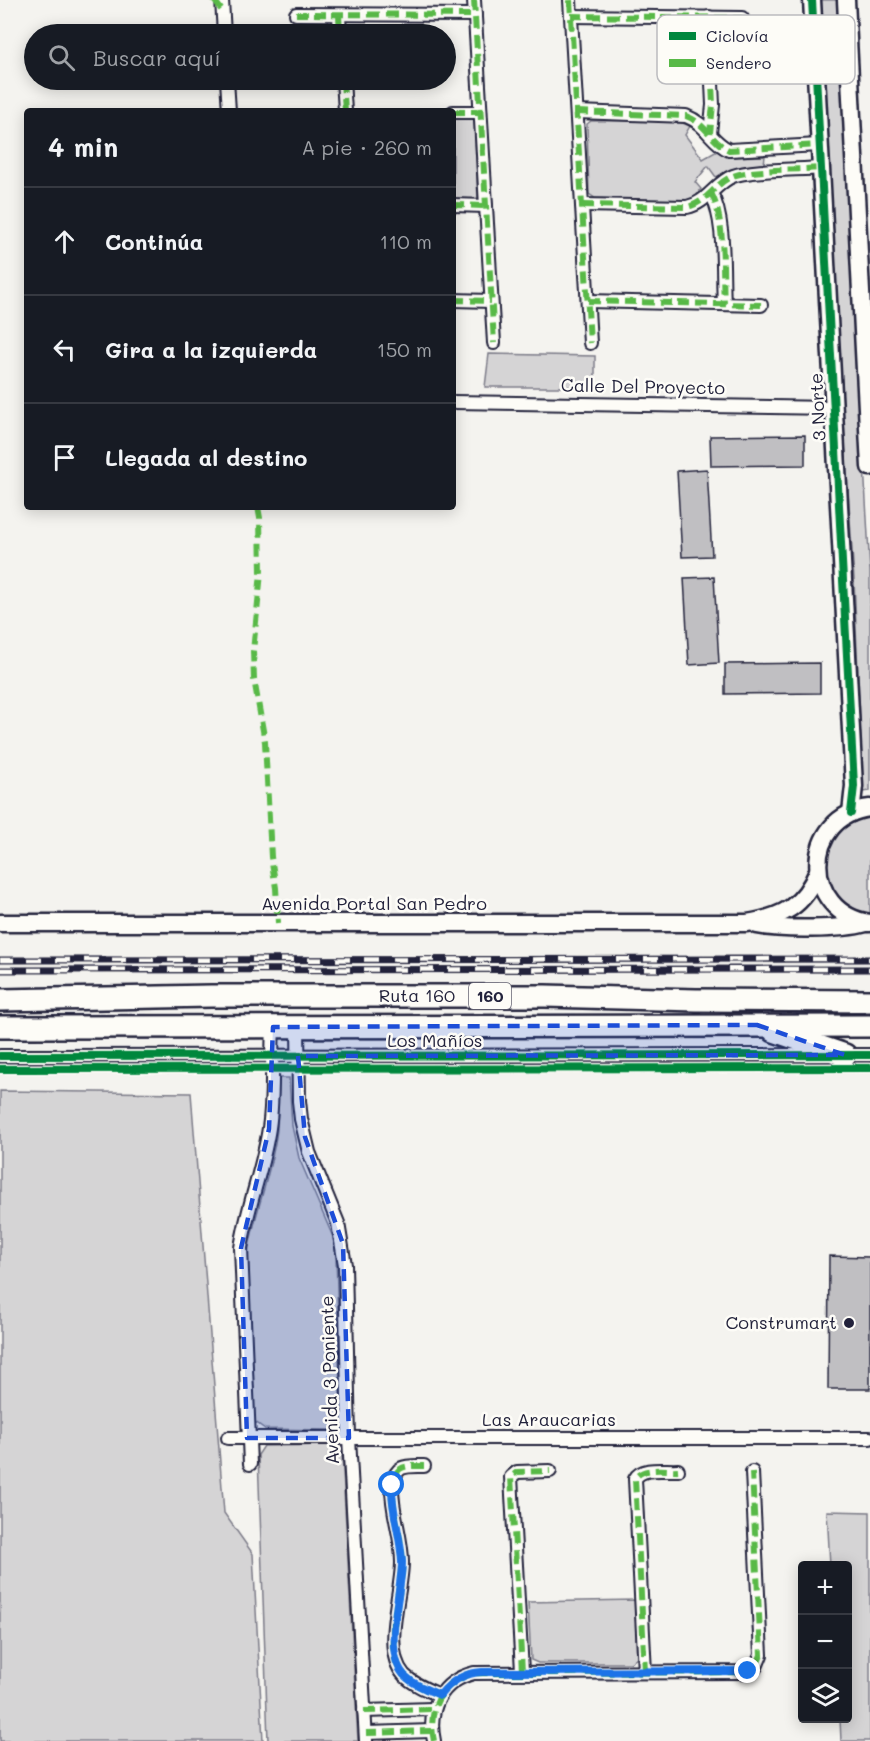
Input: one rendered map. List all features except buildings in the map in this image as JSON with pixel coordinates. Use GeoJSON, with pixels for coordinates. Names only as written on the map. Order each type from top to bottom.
{"type":"FeatureCollection","features":[{"type":"Feature","properties":{"kind":"highway","name":"Ruta 160"},"geometry":{"type":"LineString","coordinates":[[0,1000],[284,996],[870,1000]]}},
{"type":"Feature","properties":{"kind":"highway"},"geometry":{"type":"LineString","coordinates":[[284,996],[298,1026]]}},
{"type":"Feature","properties":{"kind":"highway"},"geometry":{"type":"LineString","coordinates":[[273,1027],[276,1012],[284,996]]}},
{"type":"Feature","properties":{"kind":"highway"},"geometry":{"type":"LineString","coordinates":[[757,1025],[845,1055]]}},
{"type":"Feature","properties":{"kind":"highway","name":"Ruta 160"},"geometry":{"type":"LineString","coordinates":[[0,1027],[870,1026]]}},
{"type":"Feature","properties":{"kind":"street"},"geometry":{"type":"LineString","coordinates":[[222,0],[223,24]]}},
{"type":"Feature","properties":{"kind":"street"},"geometry":{"type":"LineString","coordinates":[[474,0],[494,344]]}},
{"type":"Feature","properties":{"kind":"street"},"geometry":{"type":"LineString","coordinates":[[570,0],[590,343]]}},
{"type":"Feature","properties":{"kind":"street","name":"3 Norte"},"geometry":{"type":"LineString","coordinates":[[812,0],[813,15]]}},
{"type":"Feature","properties":{"kind":"street"},"geometry":{"type":"LineString","coordinates":[[846,0],[847,15]]}},
{"type":"Feature","properties":{"kind":"street"},"geometry":{"type":"LineString","coordinates":[[296,14],[475,15]]}},
{"type":"Feature","properties":{"kind":"street"},"geometry":{"type":"LineString","coordinates":[[339,15],[339,24]]}},
{"type":"Feature","properties":{"kind":"street"},"geometry":{"type":"LineString","coordinates":[[571,16],[657,17]]}},
{"type":"Feature","properties":{"kind":"street"},"geometry":{"type":"LineString","coordinates":[[710,133],[713,105],[712,84]]}},
{"type":"Feature","properties":{"kind":"street","name":"3 Norte"},"geometry":{"type":"LineString","coordinates":[[816,84],[854,786],[851,813]]}},
{"type":"Feature","properties":{"kind":"street"},"geometry":{"type":"LineString","coordinates":[[850,84],[870,467]]}},
{"type":"Feature","properties":{"kind":"street"},"geometry":{"type":"LineString","coordinates":[[228,90],[229,108]]}},
{"type":"Feature","properties":{"kind":"street"},"geometry":{"type":"LineString","coordinates":[[344,90],[345,108]]}},
{"type":"Feature","properties":{"kind":"street"},"geometry":{"type":"LineString","coordinates":[[456,112],[480,112]]}},
{"type":"Feature","properties":{"kind":"street"},"geometry":{"type":"LineString","coordinates":[[577,112],[678,115],[699,122],[723,147],[736,151],[819,145]]}},
{"type":"Feature","properties":{"kind":"street"},"geometry":{"type":"LineString","coordinates":[[582,205],[687,207],[698,204],[726,180],[739,174],[821,168]]}},
{"type":"Feature","properties":{"kind":"street"},"geometry":{"type":"LineString","coordinates":[[711,193],[719,211],[724,304]]}},
{"type":"Feature","properties":{"kind":"street"},"geometry":{"type":"LineString","coordinates":[[456,206],[486,206]]}},
{"type":"Feature","properties":{"kind":"street"},"geometry":{"type":"LineString","coordinates":[[456,300],[491,301]]}},
{"type":"Feature","properties":{"kind":"street"},"geometry":{"type":"LineString","coordinates":[[588,301],[761,305]]}},
{"type":"Feature","properties":{"kind":"street","name":"Calle Del Proyecto"},"geometry":{"type":"LineString","coordinates":[[456,402],[833,408]]}},
{"type":"Feature","properties":{"kind":"street"},"geometry":{"type":"LineString","coordinates":[[869,923],[855,920],[834,906],[820,884],[818,859],[825,837],[832,827],[851,813],[870,808]]}},
{"type":"Feature","properties":{"kind":"street","name":"Avenida Portal San Pedro"},"geometry":{"type":"LineString","coordinates":[[747,923],[774,917],[794,907],[808,892],[818,871]]}},
{"type":"Feature","properties":{"kind":"street","name":"Avenida Portal San Pedro"},"geometry":{"type":"LineString","coordinates":[[0,923],[747,923],[774,927],[848,927],[869,923]]}},
{"type":"Feature","properties":{"kind":"street","name":"Avenida 3 Poniente"},"geometry":{"type":"LineString","coordinates":[[298,1026],[299,1101],[305,1137],[334,1208],[343,1244],[349,1438],[366,1737]]}},
{"type":"Feature","properties":{"kind":"street"},"geometry":{"type":"LineString","coordinates":[[250,1464],[241,1248],[269,1129],[273,1027]]}},
{"type":"Feature","properties":{"kind":"street","name":"Los Mañíos"},"geometry":{"type":"LineString","coordinates":[[0,1056],[870,1055]]}},
{"type":"Feature","properties":{"kind":"street","name":"Las Araucarias"},"geometry":{"type":"LineString","coordinates":[[228,1438],[870,1438]]}},
{"type":"Feature","properties":{"kind":"street"},"geometry":{"type":"LineString","coordinates":[[424,1466],[407,1466],[393,1477],[392,1485],[402,1561],[395,1612],[395,1644],[397,1661],[404,1675],[415,1684],[440,1695]]}},
{"type":"Feature","properties":{"kind":"street"},"geometry":{"type":"LineString","coordinates":[[645,1672],[635,1479],[641,1472],[678,1470]]}},
{"type":"Feature","properties":{"kind":"street"},"geometry":{"type":"LineString","coordinates":[[522,1671],[511,1477],[517,1472],[550,1471]]}},
{"type":"Feature","properties":{"kind":"street"},"geometry":{"type":"LineString","coordinates":[[366,1737],[433,1736],[433,1709],[440,1695],[450,1684],[467,1674],[522,1671],[744,1672],[753,1670],[761,1655],[752,1472]]}},
{"type":"Feature","properties":{"kind":"street"},"geometry":{"type":"LineString","coordinates":[[364,1711],[433,1709]]}},
{"type":"Feature","properties":{"kind":"highlighted area"},"geometry":{"type":"Polygon","coordinates":[[[757,1025],[845,1055],[298,1056],[305,1137],[343,1244],[349,1438],[247,1438],[241,1248],[269,1129],[273,1027],[757,1025]]]}},
{"type":"Feature","properties":{"kind":"shaded area"},"geometry":{"type":"Polygon","coordinates":[[[820,0],[838,0],[839,15],[821,15],[820,0]]]}},
{"type":"Feature","properties":{"kind":"shaded area"},"geometry":{"type":"Polygon","coordinates":[[[824,84],[843,84],[870,572],[870,791],[863,792],[854,579],[834,279],[824,84]]]}},
{"type":"Feature","properties":{"kind":"shaded area"},"geometry":{"type":"Polygon","coordinates":[[[456,118],[474,118],[478,200],[456,200],[456,118]]]}},
{"type":"Feature","properties":{"kind":"shaded area"},"geometry":{"type":"Polygon","coordinates":[[[675,120],[690,126],[685,135],[703,159],[717,151],[729,157],[765,156],[764,164],[738,167],[716,177],[708,166],[695,182],[701,189],[694,199],[688,202],[595,198],[589,194],[587,124],[591,121],[675,120]]]}},
{"type":"Feature","properties":{"kind":"shaded area"},"geometry":{"type":"Polygon","coordinates":[[[489,354],[595,356],[595,387],[485,387],[489,354]]]}},
{"type":"Feature","properties":{"kind":"shaded area"},"geometry":{"type":"Polygon","coordinates":[[[870,816],[870,916],[851,909],[837,897],[829,883],[826,866],[829,850],[837,835],[851,824],[870,816]]]}},
{"type":"Feature","properties":{"kind":"shaded area"},"geometry":{"type":"Polygon","coordinates":[[[279,1078],[289,1078],[292,1126],[299,1158],[333,1237],[336,1257],[341,1419],[330,1430],[265,1429],[254,1421],[248,1253],[275,1146],[279,1078]]]}},
{"type":"Feature","properties":{"kind":"shaded area"},"geometry":{"type":"Polygon","coordinates":[[[0,1091],[191,1093],[224,1513],[253,1554],[263,1741],[0,1741],[0,1091]]]}},
{"type":"Feature","properties":{"kind":"shaded area"},"geometry":{"type":"Polygon","coordinates":[[[336,1445],[342,1454],[358,1741],[268,1741],[258,1455],[264,1446],[336,1445]]]}},
{"type":"Feature","properties":{"kind":"shaded area"},"geometry":{"type":"Polygon","coordinates":[[[827,1511],[870,1512],[870,1741],[841,1741],[840,1723],[852,1723],[852,1561],[830,1561],[827,1511]]]}},
{"type":"Feature","properties":{"kind":"shaded area"},"geometry":{"type":"Polygon","coordinates":[[[635,1600],[637,1658],[630,1663],[538,1663],[531,1660],[528,1602],[635,1600]]]}},
{"type":"Feature","properties":{"kind":"railway"},"geometry":{"type":"LineString","coordinates":[[0,960],[870,959]]}},
{"type":"Feature","properties":{"kind":"railway"},"geometry":{"type":"LineString","coordinates":[[0,970],[870,969]]}},
{"type":"Feature","properties":{"kind":"marked path"},"geometry":{"type":"LineString","coordinates":[[214,0],[223,12]]}},
{"type":"Feature","properties":{"kind":"marked path"},"geometry":{"type":"LineString","coordinates":[[474,0],[494,343]]}},
{"type":"Feature","properties":{"kind":"marked path"},"geometry":{"type":"LineString","coordinates":[[570,0],[590,343]]}},
{"type":"Feature","properties":{"kind":"marked path"},"geometry":{"type":"LineString","coordinates":[[296,14],[475,15]]}},
{"type":"Feature","properties":{"kind":"marked path"},"geometry":{"type":"LineString","coordinates":[[339,15],[339,24]]}},
{"type":"Feature","properties":{"kind":"marked path"},"geometry":{"type":"LineString","coordinates":[[571,16],[657,17]]}},
{"type":"Feature","properties":{"kind":"marked path"},"geometry":{"type":"LineString","coordinates":[[710,133],[713,105],[712,84]]}},
{"type":"Feature","properties":{"kind":"marked path"},"geometry":{"type":"LineString","coordinates":[[344,90],[345,108]]}},
{"type":"Feature","properties":{"kind":"marked path"},"geometry":{"type":"LineString","coordinates":[[456,112],[480,112]]}},
{"type":"Feature","properties":{"kind":"marked path"},"geometry":{"type":"LineString","coordinates":[[577,112],[686,116],[693,119],[729,150],[819,145]]}},
{"type":"Feature","properties":{"kind":"marked path"},"geometry":{"type":"LineString","coordinates":[[582,205],[687,207],[706,197],[721,183],[733,176],[763,171],[821,168]]}},
{"type":"Feature","properties":{"kind":"marked path"},"geometry":{"type":"LineString","coordinates":[[711,193],[716,204],[721,232],[724,304]]}},
{"type":"Feature","properties":{"kind":"marked path"},"geometry":{"type":"LineString","coordinates":[[456,205],[486,206]]}},
{"type":"Feature","properties":{"kind":"marked path"},"geometry":{"type":"LineString","coordinates":[[456,300],[491,301]]}},
{"type":"Feature","properties":{"kind":"marked path"},"geometry":{"type":"LineString","coordinates":[[588,301],[761,305]]}},
{"type":"Feature","properties":{"kind":"marked path"},"geometry":{"type":"LineString","coordinates":[[259,510],[261,573],[253,651],[254,679],[265,742],[271,857],[278,923]]}},
{"type":"Feature","properties":{"kind":"marked path"},"geometry":{"type":"LineString","coordinates":[[424,1466],[407,1466],[399,1470],[392,1485],[402,1562],[394,1621],[394,1651],[397,1664],[408,1679],[440,1695]]}},
{"type":"Feature","properties":{"kind":"marked path"},"geometry":{"type":"LineString","coordinates":[[645,1672],[635,1479],[643,1472],[678,1470]]}},
{"type":"Feature","properties":{"kind":"marked path"},"geometry":{"type":"LineString","coordinates":[[522,1671],[511,1477],[517,1472],[550,1471]]}},
{"type":"Feature","properties":{"kind":"marked path"},"geometry":{"type":"LineString","coordinates":[[434,1741],[433,1718],[439,1698],[453,1682],[474,1673],[744,1672],[756,1667],[761,1655],[752,1472]]}},
{"type":"Feature","properties":{"kind":"marked path"},"geometry":{"type":"LineString","coordinates":[[364,1711],[433,1709]]}},
{"type":"Feature","properties":{"kind":"marked path"},"geometry":{"type":"LineString","coordinates":[[366,1733],[432,1731]]}},
{"type":"Feature","properties":{"kind":"cycle path"},"geometry":{"type":"LineString","coordinates":[[812,0],[813,15]]}},
{"type":"Feature","properties":{"kind":"cycle path"},"geometry":{"type":"LineString","coordinates":[[816,84],[854,786],[851,813]]}},
{"type":"Feature","properties":{"kind":"cycle path"},"geometry":{"type":"LineString","coordinates":[[0,1056],[870,1055]]}},
{"type":"Feature","properties":{"kind":"cycle path"},"geometry":{"type":"LineString","coordinates":[[0,1069],[870,1068]]}},
{"type":"Feature","properties":{"kind":"place","name":"Construmart"},"geometry":{"type":"Point","coordinates":[849,1323]}},
{"type":"Feature","properties":{"kind":"route"},"geometry":{"type":"LineString","coordinates":[[392,1485],[392,1499],[400,1537],[402,1561],[395,1612],[396,1654],[404,1675],[415,1684],[440,1695],[450,1684],[474,1672],[748,1671]]}}]}
